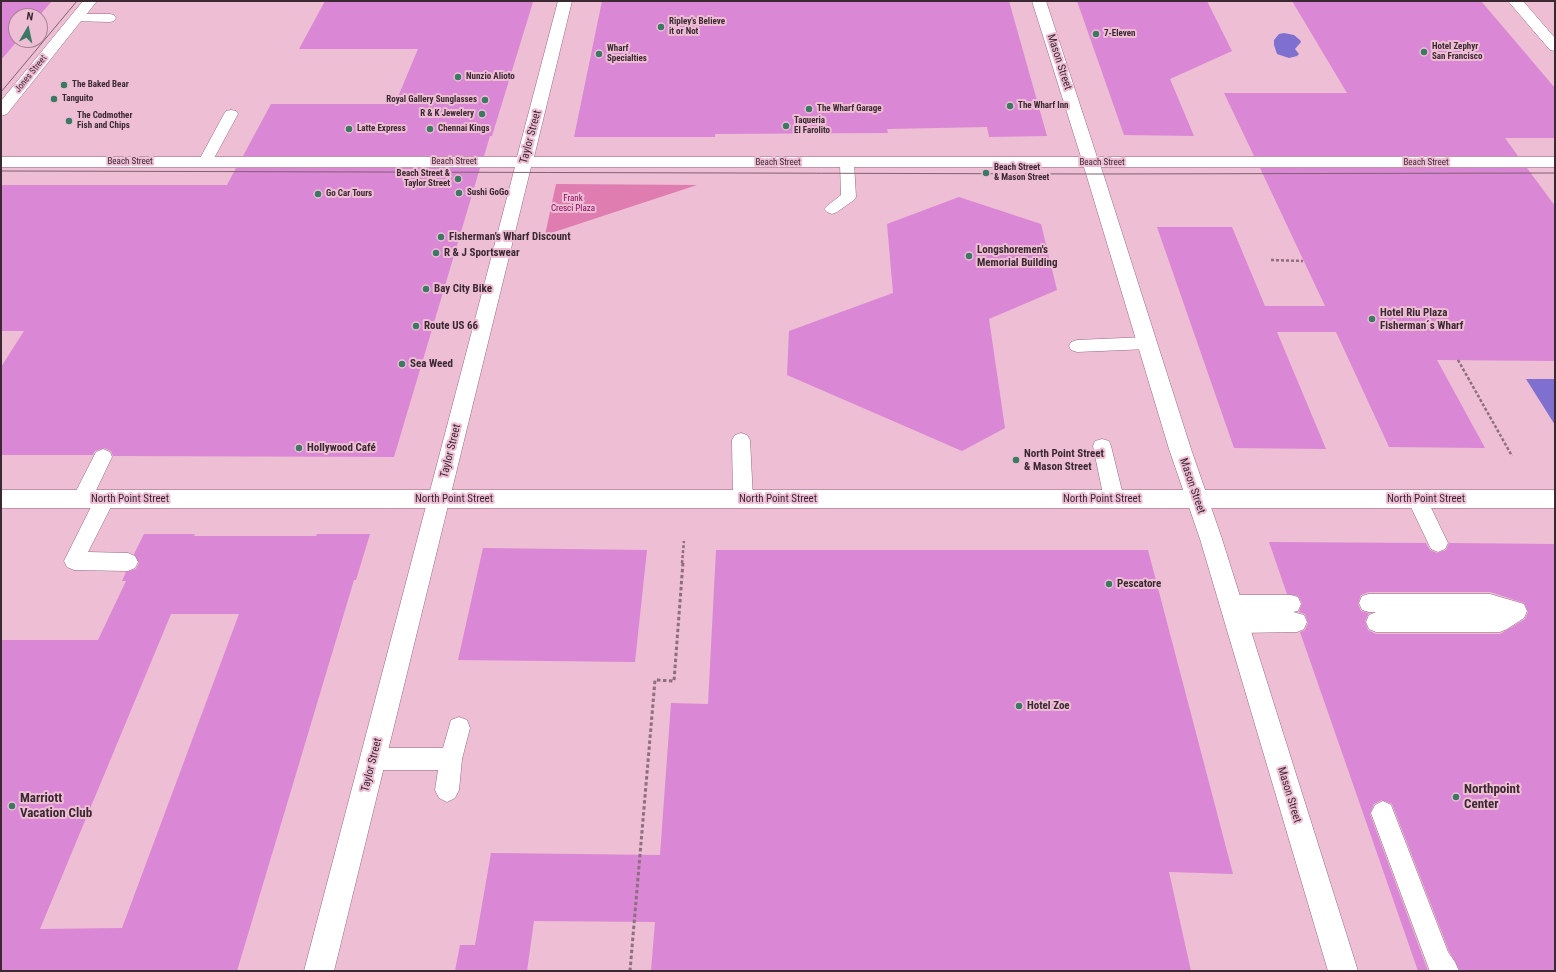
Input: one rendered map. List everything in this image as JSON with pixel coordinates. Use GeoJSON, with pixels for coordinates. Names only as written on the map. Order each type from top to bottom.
{"type":"FeatureCollection","features":[{"type":"Feature","properties":{"kind":"street","name":"Jones Street"},"geometry":{"type":"LineString","coordinates":[[1,111],[90,1]]}},
{"type":"Feature","properties":{"kind":"street","name":"Taylor Street"},"geometry":{"type":"LineString","coordinates":[[320,971],[565,1]]}},
{"type":"Feature","properties":{"kind":"street","name":"Mason Street"},"geometry":{"type":"LineString","coordinates":[[1039,1],[1234,613],[1343,971]]}},
{"type":"Feature","properties":{"kind":"street"},"geometry":{"type":"LineString","coordinates":[[1514,1],[1555,47]]}},
{"type":"Feature","properties":{"kind":"street","name":"Beach Street"},"geometry":{"type":"LineString","coordinates":[[1,162],[1555,162]]}},
{"type":"Feature","properties":{"kind":"street","name":"North Point Street"},"geometry":{"type":"LineString","coordinates":[[1,499],[1555,500]]}},
{"type":"Feature","properties":{"kind":"lane"},"geometry":{"type":"LineString","coordinates":[[76,18],[110,18]]}},
{"type":"Feature","properties":{"kind":"lane"},"geometry":{"type":"LineString","coordinates":[[205,162],[231,114]]}},
{"type":"Feature","properties":{"kind":"lane"},"geometry":{"type":"LineString","coordinates":[[832,209],[849,197],[847,163]]}},
{"type":"Feature","properties":{"kind":"lane"},"geometry":{"type":"LineString","coordinates":[[1077,346],[1147,343]]}},
{"type":"Feature","properties":{"kind":"lane"},"geometry":{"type":"LineString","coordinates":[[741,440],[743,499]]}},
{"type":"Feature","properties":{"kind":"lane"},"geometry":{"type":"LineString","coordinates":[[1102,446],[1114,499]]}},
{"type":"Feature","properties":{"kind":"lane"},"geometry":{"type":"LineString","coordinates":[[82,499],[103,457]]}},
{"type":"Feature","properties":{"kind":"lane"},"geometry":{"type":"LineString","coordinates":[[104,499],[74,561],[128,562]]}},
{"type":"Feature","properties":{"kind":"lane"},"geometry":{"type":"LineString","coordinates":[[1417,499],[1438,543]]}},
{"type":"Feature","properties":{"kind":"lane"},"geometry":{"type":"LineString","coordinates":[[1369,603],[1490,603],[1516,611],[1500,622],[1376,622]]}},
{"type":"Feature","properties":{"kind":"lane"},"geometry":{"type":"LineString","coordinates":[[1234,613],[1294,613]]}},
{"type":"Feature","properties":{"kind":"lane"},"geometry":{"type":"LineString","coordinates":[[447,790],[451,759],[459,728]]}},
{"type":"Feature","properties":{"kind":"lane"},"geometry":{"type":"LineString","coordinates":[[374,759],[451,759]]}},
{"type":"Feature","properties":{"kind":"lane"},"geometry":{"type":"LineString","coordinates":[[1383,813],[1438,960],[1446,971]]}},
{"type":"Feature","properties":{"kind":"path"},"geometry":{"type":"LineString","coordinates":[[1271,260],[1303,261]]}},
{"type":"Feature","properties":{"kind":"path"},"geometry":{"type":"LineString","coordinates":[[1458,360],[1512,456]]}},
{"type":"Feature","properties":{"kind":"path"},"geometry":{"type":"LineString","coordinates":[[630,971],[655,680],[674,681],[684,541]]}},
{"type":"Feature","properties":{"kind":"green space","name":"Frank Cresci Plaza"},"geometry":{"type":"Polygon","coordinates":[[[556,184],[697,185],[545,235],[556,184]]]}},
{"type":"Feature","properties":{"kind":"shaded area"},"geometry":{"type":"Polygon","coordinates":[[[1284,33],[1294,35],[1300,40],[1301,42],[1295,49],[1299,54],[1297,56],[1289,58],[1277,54],[1274,40],[1279,34],[1284,33]]]}},
{"type":"Feature","properties":{"kind":"shaded area"},"geometry":{"type":"Polygon","coordinates":[[[1526,379],[1555,379],[1555,425],[1526,379]]]}},
{"type":"Feature","properties":{"kind":"building"},"geometry":{"type":"Polygon","coordinates":[[[1,1],[52,1],[46,8],[8,8],[8,48],[11,48],[1,60],[1,1]]]}},
{"type":"Feature","properties":{"kind":"building"},"geometry":{"type":"Polygon","coordinates":[[[325,1],[533,2],[492,136],[490,136],[484,156],[243,156],[271,104],[395,104],[418,49],[299,49],[325,1]]]}},
{"type":"Feature","properties":{"kind":"building"},"geometry":{"type":"Polygon","coordinates":[[[602,1],[1009,1],[1047,136],[989,137],[987,127],[887,129],[888,133],[715,134],[715,137],[574,137],[602,1]]]}},
{"type":"Feature","properties":{"kind":"building"},"geometry":{"type":"Polygon","coordinates":[[[1077,1],[1207,1],[1232,51],[1170,79],[1194,136],[1124,135],[1077,1]]]}},
{"type":"Feature","properties":{"kind":"building","name":"Hotel Zephyr San Francisco"},"geometry":{"type":"Polygon","coordinates":[[[1292,1],[1481,1],[1555,88],[1555,138],[1505,138],[1518,156],[1254,156],[1224,93],[1347,93],[1292,1]]]}},
{"type":"Feature","properties":{"kind":"building"},"geometry":{"type":"Polygon","coordinates":[[[236,168],[480,168],[394,457],[113,456],[111,451],[104,448],[95,451],[93,455],[1,455],[1,367],[24,331],[1,331],[1,185],[227,185],[236,168]]]}},
{"type":"Feature","properties":{"kind":"building","name":"Hotel Riu Plaza Fisherman´s Wharf"},"geometry":{"type":"Polygon","coordinates":[[[1260,168],[1527,168],[1555,206],[1555,361],[1437,360],[1485,448],[1389,447],[1336,332],[1277,332],[1326,449],[1234,448],[1157,227],[1232,227],[1265,306],[1325,306],[1260,168]]]}},
{"type":"Feature","properties":{"kind":"building"},"geometry":{"type":"Polygon","coordinates":[[[959,197],[1041,224],[1057,290],[989,319],[1005,428],[962,451],[787,375],[789,331],[893,293],[887,224],[959,197]]]}},
{"type":"Feature","properties":{"kind":"building"},"geometry":{"type":"Polygon","coordinates":[[[144,534],[195,534],[194,536],[316,536],[317,534],[370,534],[356,580],[354,580],[237,971],[1,971],[1,640],[98,640],[126,581],[122,581],[126,572],[136,569],[139,563],[134,554],[144,534]],[[171,614],[40,929],[122,928],[239,614],[171,614]]]}},
{"type":"Feature","properties":{"kind":"building","name":"Northpoint Center"},"geometry":{"type":"Polygon","coordinates":[[[1269,542],[1426,543],[1430,550],[1437,553],[1446,550],[1449,543],[1555,544],[1555,971],[1460,971],[1449,951],[1392,804],[1382,800],[1374,804],[1370,814],[1428,971],[1418,971],[1300,632],[1305,630],[1308,623],[1305,614],[1299,612],[1302,603],[1298,596],[1287,594],[1269,542]],[[1369,592],[1361,595],[1358,604],[1361,611],[1369,613],[1365,621],[1368,630],[1376,634],[1500,634],[1525,619],[1528,612],[1524,603],[1490,592],[1369,592]]]}},
{"type":"Feature","properties":{"kind":"building"},"geometry":{"type":"Polygon","coordinates":[[[483,548],[647,550],[635,662],[458,660],[483,548]]]}},
{"type":"Feature","properties":{"kind":"building"},"geometry":{"type":"Polygon","coordinates":[[[716,550],[1148,550],[1233,874],[1169,872],[1191,971],[651,971],[655,922],[534,921],[527,971],[455,971],[460,945],[475,945],[491,853],[660,855],[671,703],[708,704],[716,550]]]}},
{"type":"Feature","properties":{"kind":"tram line"},"geometry":{"type":"LineString","coordinates":[[1,92],[77,1]]}},
{"type":"Feature","properties":{"kind":"tram line"},"geometry":{"type":"LineString","coordinates":[[1,171],[1095,174],[1555,173]]}},
{"type":"Feature","properties":{"kind":"place","name":"Ripley's Believe it or Not"},"geometry":{"type":"Point","coordinates":[661,27]}},
{"type":"Feature","properties":{"kind":"place","name":"7-Eleven"},"geometry":{"type":"Point","coordinates":[1096,34]}},
{"type":"Feature","properties":{"kind":"place","name":"Hotel Zephyr San Francisco"},"geometry":{"type":"Point","coordinates":[1424,52]}},
{"type":"Feature","properties":{"kind":"place","name":"Wharf Specialties"},"geometry":{"type":"Point","coordinates":[599,54]}},
{"type":"Feature","properties":{"kind":"place","name":"Nunzio Alioto"},"geometry":{"type":"Point","coordinates":[458,77]}},
{"type":"Feature","properties":{"kind":"place","name":"The Baked Bear"},"geometry":{"type":"Point","coordinates":[64,85]}},
{"type":"Feature","properties":{"kind":"place","name":"Tanguito"},"geometry":{"type":"Point","coordinates":[54,99]}},
{"type":"Feature","properties":{"kind":"place","name":"Royal Gallery Sunglasses"},"geometry":{"type":"Point","coordinates":[485,100]}},
{"type":"Feature","properties":{"kind":"place","name":"The Wharf Inn"},"geometry":{"type":"Point","coordinates":[1010,106]}},
{"type":"Feature","properties":{"kind":"place","name":"The Wharf Garage"},"geometry":{"type":"Point","coordinates":[809,109]}},
{"type":"Feature","properties":{"kind":"place","name":"R & K Jewelery"},"geometry":{"type":"Point","coordinates":[482,114]}},
{"type":"Feature","properties":{"kind":"place","name":"The Codmother Fish and Chips"},"geometry":{"type":"Point","coordinates":[69,121]}},
{"type":"Feature","properties":{"kind":"place","name":"Taqueria El Farolito"},"geometry":{"type":"Point","coordinates":[786,126]}},
{"type":"Feature","properties":{"kind":"place","name":"Latte Express"},"geometry":{"type":"Point","coordinates":[349,129]}},
{"type":"Feature","properties":{"kind":"place","name":"Chennai Kings"},"geometry":{"type":"Point","coordinates":[430,129]}},
{"type":"Feature","properties":{"kind":"place","name":"Beach Street & Mason Street"},"geometry":{"type":"Point","coordinates":[986,173]}},
{"type":"Feature","properties":{"kind":"place","name":"Beach Street & Taylor Street"},"geometry":{"type":"Point","coordinates":[458,179]}},
{"type":"Feature","properties":{"kind":"place","name":"Sushi GoGo"},"geometry":{"type":"Point","coordinates":[459,193]}},
{"type":"Feature","properties":{"kind":"place","name":"Go Car Tours"},"geometry":{"type":"Point","coordinates":[318,194]}},
{"type":"Feature","properties":{"kind":"place","name":"Fisherman’s Wharf Discount"},"geometry":{"type":"Point","coordinates":[441,237]}},
{"type":"Feature","properties":{"kind":"place","name":"R & J Sportswear"},"geometry":{"type":"Point","coordinates":[436,253]}},
{"type":"Feature","properties":{"kind":"place","name":"Longshoremen's Memorial Building"},"geometry":{"type":"Point","coordinates":[969,256]}},
{"type":"Feature","properties":{"kind":"place","name":"Bay City Bike"},"geometry":{"type":"Point","coordinates":[426,289]}},
{"type":"Feature","properties":{"kind":"place","name":"Hotel Riu Plaza Fisherman´s Wharf"},"geometry":{"type":"Point","coordinates":[1372,319]}},
{"type":"Feature","properties":{"kind":"place","name":"Route US 66"},"geometry":{"type":"Point","coordinates":[416,326]}},
{"type":"Feature","properties":{"kind":"place","name":"Sea Weed"},"geometry":{"type":"Point","coordinates":[402,364]}},
{"type":"Feature","properties":{"kind":"place","name":"Hollywood Café"},"geometry":{"type":"Point","coordinates":[299,448]}},
{"type":"Feature","properties":{"kind":"place","name":"North Point Street & Mason Street"},"geometry":{"type":"Point","coordinates":[1016,460]}},
{"type":"Feature","properties":{"kind":"place","name":"Pescatore"},"geometry":{"type":"Point","coordinates":[1109,584]}},
{"type":"Feature","properties":{"kind":"place","name":"Hotel Zoe"},"geometry":{"type":"Point","coordinates":[1019,706]}},
{"type":"Feature","properties":{"kind":"place","name":"Northpoint Center"},"geometry":{"type":"Point","coordinates":[1456,797]}},
{"type":"Feature","properties":{"kind":"place","name":"Marriott Vacation Club"},"geometry":{"type":"Point","coordinates":[12,806]}}]}
